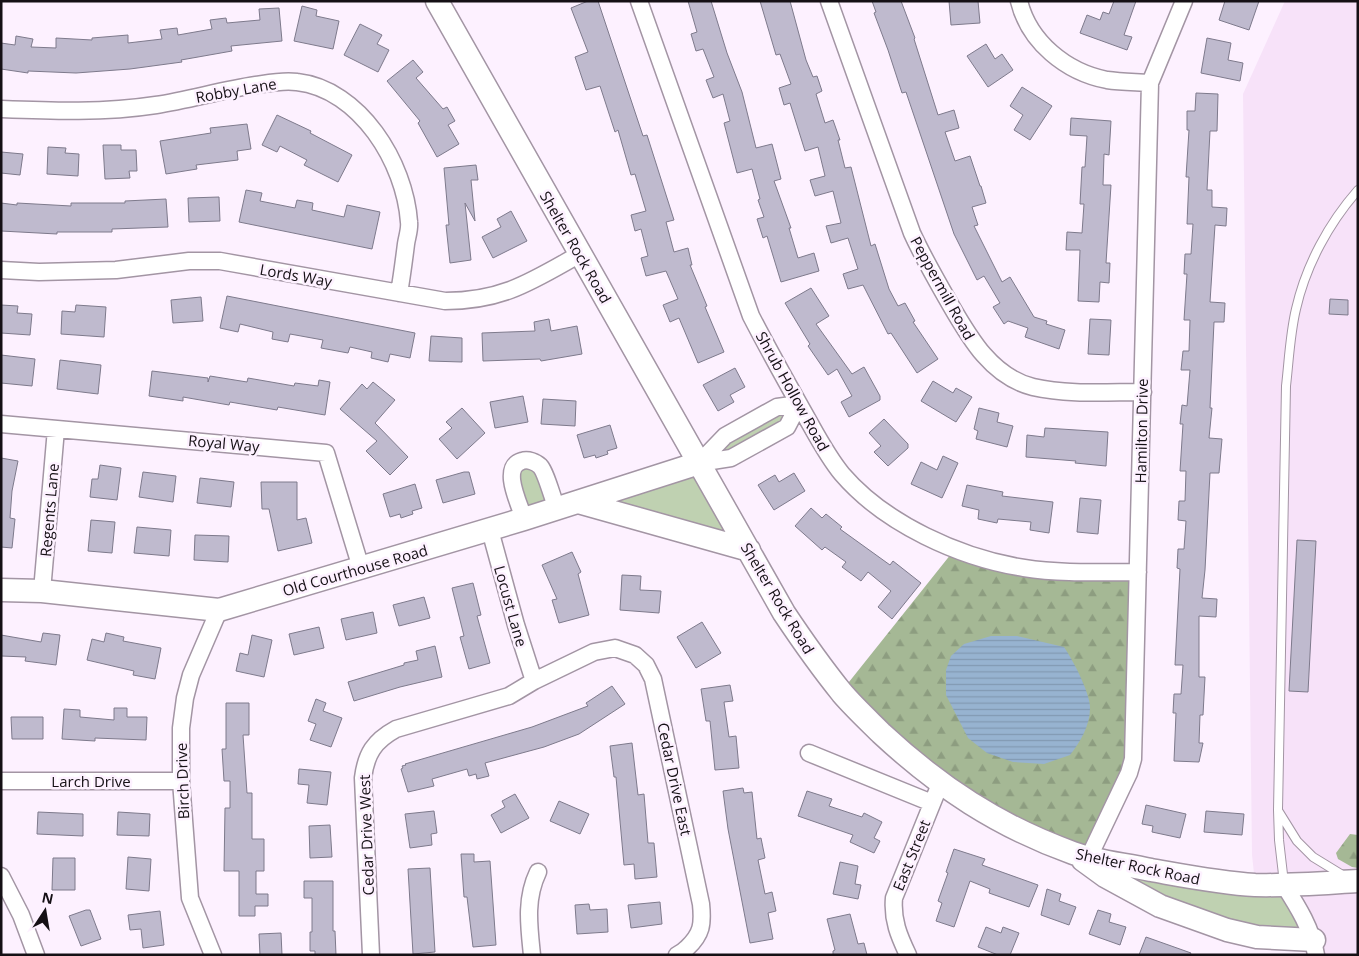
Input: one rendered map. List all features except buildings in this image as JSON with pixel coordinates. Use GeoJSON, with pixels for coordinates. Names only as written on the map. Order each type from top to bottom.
{"type":"FeatureCollection","features":[{"type":"Feature","properties":{"kind":"main road","name":"Shelter Rock Road"},"geometry":{"type":"LineString","coordinates":[[437,1],[784,613],[841,692],[902,753],[936,794],[979,810],[1033,837],[1081,855],[1207,880],[1256,885],[1355,881]]}},
{"type":"Feature","properties":{"kind":"main road","name":"Old Courthouse Road"},"geometry":{"type":"LineString","coordinates":[[1,590],[42,591],[219,610],[490,530],[699,463]]}},
{"type":"Feature","properties":{"kind":"main road"},"geometry":{"type":"LineString","coordinates":[[578,502],[749,550]]}},
{"type":"Feature","properties":{"kind":"main road"},"geometry":{"type":"LineString","coordinates":[[1081,855],[1105,876],[1160,906],[1228,930],[1315,948]]}},
{"type":"Feature","properties":{"kind":"street","name":"Shrub Hollow Road"},"geometry":{"type":"LineString","coordinates":[[639,1],[751,316],[773,360],[825,450],[841,473],[855,488],[882,510],[940,544],[980,559],[1025,569],[1138,572]]}},
{"type":"Feature","properties":{"kind":"street","name":"Peppermill Road"},"geometry":{"type":"LineString","coordinates":[[829,1],[912,233],[970,340],[994,366],[1009,377],[1032,387],[1060,391],[1143,392]]}},
{"type":"Feature","properties":{"kind":"street"},"geometry":{"type":"LineString","coordinates":[[1019,1],[1025,20],[1036,37],[1066,64],[1106,80],[1150,83]]}},
{"type":"Feature","properties":{"kind":"street","name":"Hamilton Drive"},"geometry":{"type":"LineString","coordinates":[[1081,855],[1132,764],[1150,83],[1184,1]]}},
{"type":"Feature","properties":{"kind":"street","name":"Robby Lane"},"geometry":{"type":"LineString","coordinates":[[1,109],[91,112],[155,105],[273,82],[297,82],[317,87],[356,109],[373,129],[398,172],[406,194],[409,224],[399,293]]}},
{"type":"Feature","properties":{"kind":"street","name":"Lords Way"},"geometry":{"type":"LineString","coordinates":[[1,270],[39,272],[116,270],[189,261],[220,262],[445,301],[466,301],[491,297],[525,285],[580,254]]}},
{"type":"Feature","properties":{"kind":"street"},"geometry":{"type":"LineString","coordinates":[[699,463],[731,458],[786,427],[799,404]]}},
{"type":"Feature","properties":{"kind":"street"},"geometry":{"type":"LineString","coordinates":[[699,463],[725,436],[777,407],[799,404]]}},
{"type":"Feature","properties":{"kind":"street","name":"Royal Way"},"geometry":{"type":"LineString","coordinates":[[1,424],[326,453],[361,568]]}},
{"type":"Feature","properties":{"kind":"street","name":"Regents Lane"},"geometry":{"type":"LineString","coordinates":[[42,591],[56,429]]}},
{"type":"Feature","properties":{"kind":"street"},"geometry":{"type":"LineString","coordinates":[[524,519],[511,476],[514,467],[521,461],[532,461],[542,468],[557,509]]}},
{"type":"Feature","properties":{"kind":"street","name":"Locust Lane"},"geometry":{"type":"LineString","coordinates":[[490,530],[516,625],[534,681]]}},
{"type":"Feature","properties":{"kind":"street","name":"Birch Drive"},"geometry":{"type":"LineString","coordinates":[[213,955],[190,898],[181,781],[181,728],[185,698],[192,676],[219,610]]}},
{"type":"Feature","properties":{"kind":"street","name":"Cedar Drive West"},"geometry":{"type":"LineString","coordinates":[[371,955],[363,778],[368,757],[376,743],[383,736],[396,729],[509,696],[534,681],[594,652],[615,648]]}},
{"type":"Feature","properties":{"kind":"street","name":"Cedar Drive East"},"geometry":{"type":"LineString","coordinates":[[615,648],[635,655],[646,666],[654,679],[701,904],[702,917],[696,940],[681,954],[677,955]]}},
{"type":"Feature","properties":{"kind":"street"},"geometry":{"type":"LineString","coordinates":[[809,753],[936,794]]}},
{"type":"Feature","properties":{"kind":"street","name":"Larch Drive"},"geometry":{"type":"LineString","coordinates":[[1,781],[181,781]]}},
{"type":"Feature","properties":{"kind":"street","name":"East Street"},"geometry":{"type":"LineString","coordinates":[[908,955],[897,933],[893,909],[894,898],[936,794]]}},
{"type":"Feature","properties":{"kind":"street"},"geometry":{"type":"LineString","coordinates":[[532,955],[528,918],[531,885],[538,872]]}},
{"type":"Feature","properties":{"kind":"street"},"geometry":{"type":"LineString","coordinates":[[1,876],[21,915],[36,955]]}},
{"type":"Feature","properties":{"kind":"street"},"geometry":{"type":"LineString","coordinates":[[1284,885],[1298,908],[1315,948]]}},
{"type":"Feature","properties":{"kind":"lane"},"geometry":{"type":"LineString","coordinates":[[1284,885],[1278,840],[1278,810],[1286,386],[1292,329],[1298,301],[1322,240],[1358,190]]}},
{"type":"Feature","properties":{"kind":"lane"},"geometry":{"type":"LineString","coordinates":[[1278,810],[1297,841],[1313,857],[1355,881]]}},
{"type":"Feature","properties":{"kind":"shaded area"},"geometry":{"type":"Polygon","coordinates":[[[1285,1],[1358,1],[1358,955],[1316,955],[1255,883],[1252,855],[1243,94],[1285,1]]]}},
{"type":"Feature","properties":{"kind":"green space"},"geometry":{"type":"Polygon","coordinates":[[[799,404],[787,427],[699,463],[725,436],[799,404]]]}},
{"type":"Feature","properties":{"kind":"green space"},"geometry":{"type":"Polygon","coordinates":[[[532,461],[557,509],[524,519],[511,479],[532,461]]]}},
{"type":"Feature","properties":{"kind":"green space"},"geometry":{"type":"Polygon","coordinates":[[[699,463],[749,550],[578,502],[699,463]]]}},
{"type":"Feature","properties":{"kind":"green space"},"geometry":{"type":"Polygon","coordinates":[[[955,549],[980,559],[1138,572],[1133,765],[1089,857],[979,810],[841,692],[955,549]]]}},
{"type":"Feature","properties":{"kind":"green space"},"geometry":{"type":"Polygon","coordinates":[[[1350,834],[1358,835],[1358,868],[1352,867],[1338,859],[1336,853],[1350,834]]]}},
{"type":"Feature","properties":{"kind":"green space"},"geometry":{"type":"Polygon","coordinates":[[[1105,876],[1284,885],[1314,940],[1257,937],[1105,876]]]}},
{"type":"Feature","properties":{"kind":"water"},"geometry":{"type":"Polygon","coordinates":[[[991,636],[1017,636],[1064,647],[1084,686],[1090,708],[1090,715],[1084,733],[1070,755],[1044,764],[1013,762],[987,753],[968,738],[946,695],[946,670],[951,656],[964,644],[991,636]]]}}]}
